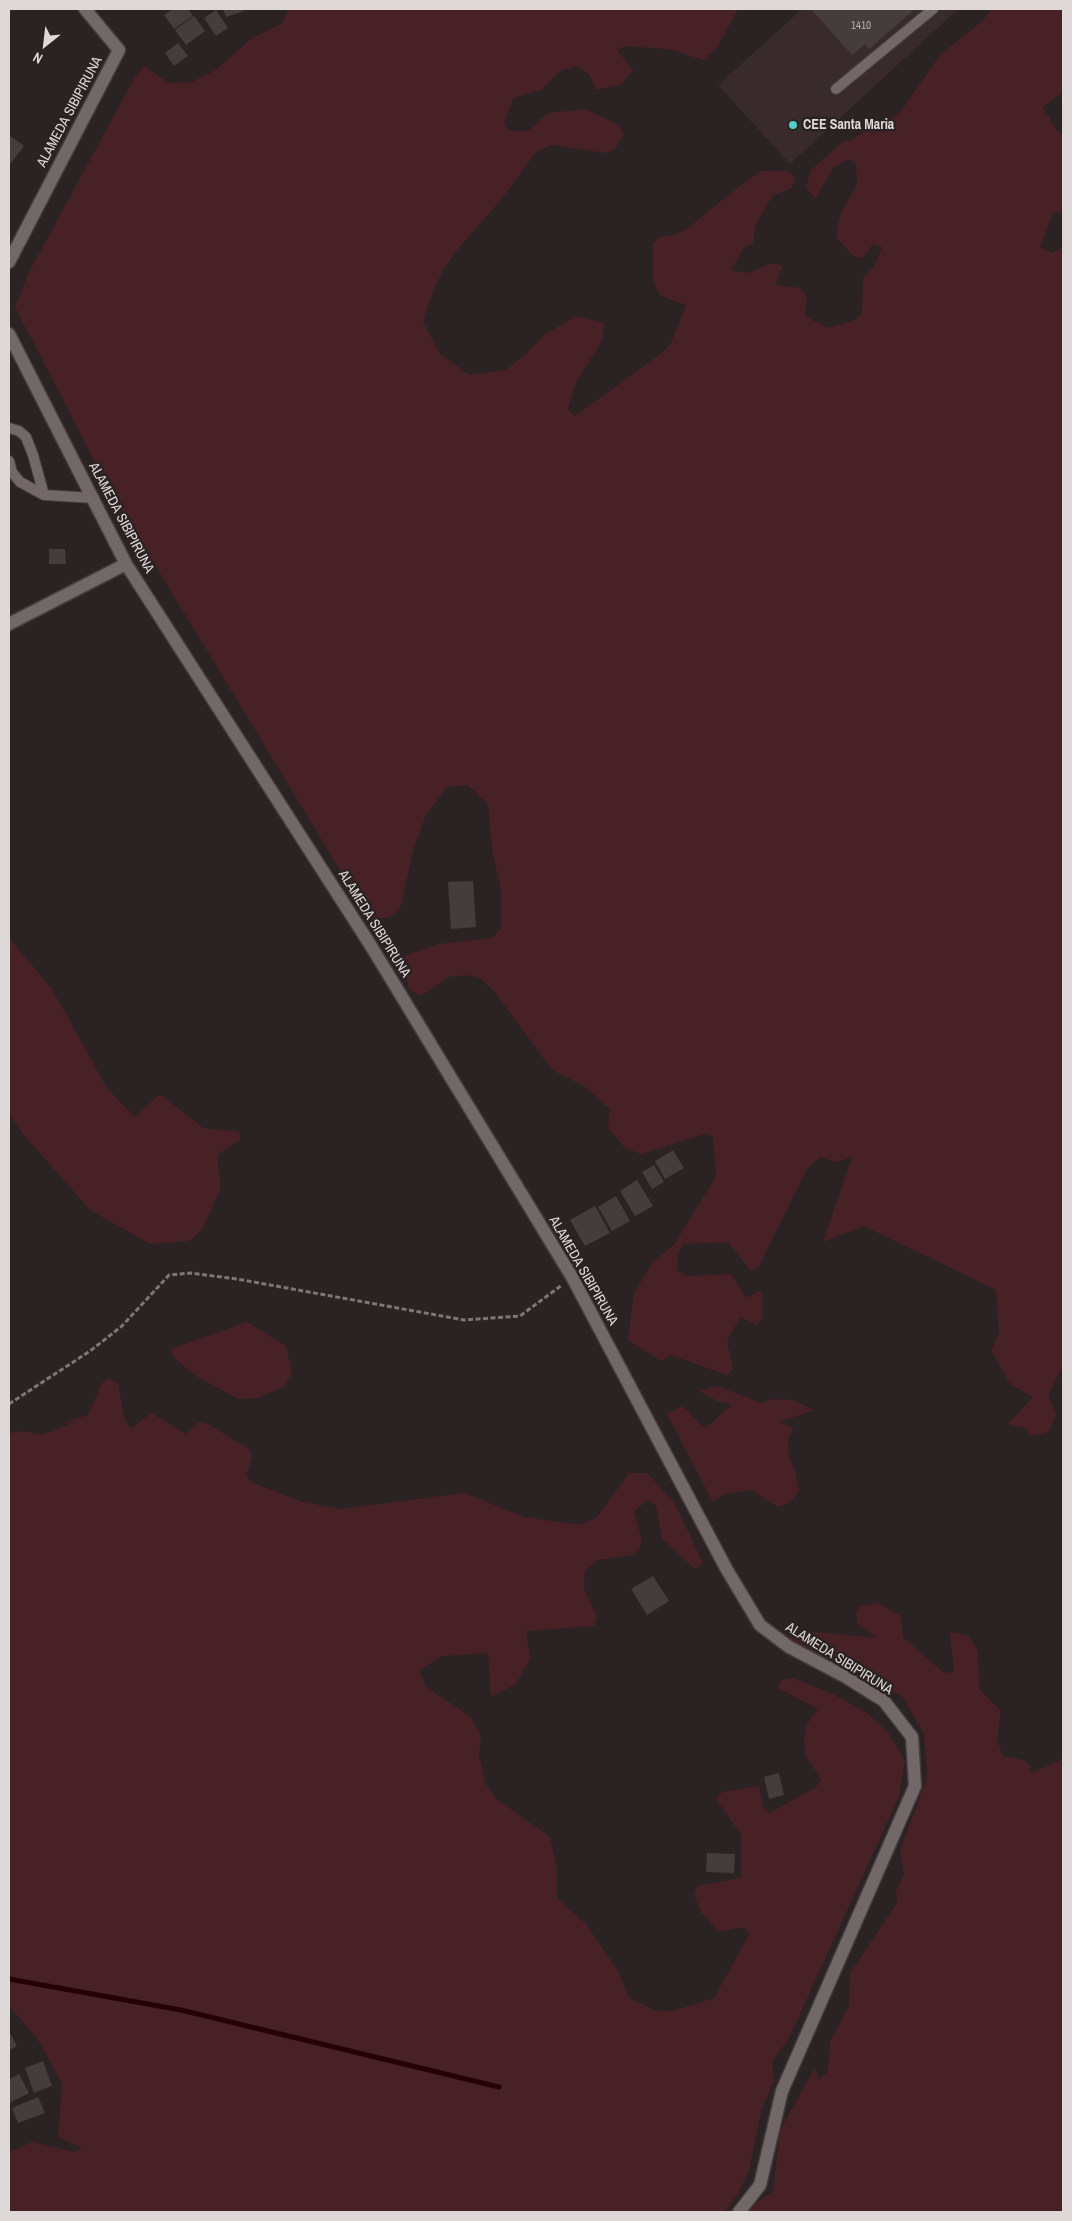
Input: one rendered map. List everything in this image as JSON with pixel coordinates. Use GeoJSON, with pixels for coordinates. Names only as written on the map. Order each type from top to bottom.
{"type":"FeatureCollection","features":[{"type":"Feature","properties":{"kind":"street","name":"ALAMEDA SIBIPIRUNA"},"geometry":{"type":"LineString","coordinates":[[9,262],[119,50],[86,9]]}},
{"type":"Feature","properties":{"kind":"street","name":"ALAMEDA SIBIPIRUNA"},"geometry":{"type":"LineString","coordinates":[[9,334],[126,564],[371,946],[572,1277],[727,1570],[760,1625],[789,1647],[844,1676],[884,1701],[912,1737],[915,1786],[782,2091],[760,2185],[739,2212]]}},
{"type":"Feature","properties":{"kind":"street"},"geometry":{"type":"LineString","coordinates":[[9,624],[126,564]]}},
{"type":"Feature","properties":{"kind":"lane"},"geometry":{"type":"LineString","coordinates":[[836,88],[932,9]]}},
{"type":"Feature","properties":{"kind":"lane"},"geometry":{"type":"LineString","coordinates":[[9,428],[19,431],[26,437],[44,495]]}},
{"type":"Feature","properties":{"kind":"lane"},"geometry":{"type":"LineString","coordinates":[[9,462],[12,472],[20,482],[44,495],[94,498]]}},
{"type":"Feature","properties":{"kind":"path"},"geometry":{"type":"LineString","coordinates":[[9,1404],[90,1351],[122,1326],[170,1275],[190,1273],[237,1279],[464,1320],[520,1316],[572,1277]]}},
{"type":"Feature","properties":{"kind":"shaded area"},"geometry":{"type":"Polygon","coordinates":[[[288,9],[738,9],[717,48],[704,60],[668,49],[625,46],[617,50],[633,70],[622,84],[596,90],[589,74],[577,66],[560,71],[541,90],[513,98],[504,124],[510,131],[528,131],[548,113],[585,109],[619,125],[624,134],[615,149],[606,153],[552,145],[536,152],[501,200],[447,264],[434,288],[423,322],[440,354],[469,375],[505,370],[526,354],[544,335],[576,316],[604,323],[602,341],[576,382],[570,401],[568,409],[575,416],[663,352],[671,343],[686,305],[661,296],[653,281],[653,243],[659,238],[677,234],[687,229],[733,191],[761,171],[789,171],[795,178],[792,188],[773,195],[755,226],[753,244],[744,247],[731,270],[748,273],[773,263],[782,266],[776,285],[800,288],[807,296],[805,316],[828,328],[855,320],[862,314],[863,278],[875,265],[882,247],[873,244],[863,258],[853,256],[836,237],[840,216],[857,183],[856,165],[849,159],[833,168],[815,199],[806,187],[811,170],[844,141],[852,140],[871,127],[888,121],[901,111],[940,55],[981,22],[992,9],[1063,9],[1063,92],[1043,107],[1057,131],[1063,134],[1063,212],[1053,213],[1040,247],[1052,253],[1063,247],[1063,1365],[1048,1395],[1056,1414],[1049,1432],[1030,1436],[1026,1428],[1008,1424],[1033,1397],[1010,1384],[991,1350],[999,1334],[996,1290],[864,1226],[823,1242],[852,1157],[836,1162],[820,1157],[807,1169],[758,1268],[751,1271],[728,1242],[683,1244],[678,1253],[677,1270],[686,1276],[731,1274],[746,1298],[762,1290],[763,1318],[756,1325],[740,1317],[727,1341],[733,1369],[727,1375],[671,1355],[661,1361],[628,1340],[634,1293],[653,1262],[674,1245],[716,1176],[713,1136],[704,1134],[641,1154],[625,1148],[608,1128],[610,1109],[584,1086],[552,1070],[494,991],[480,978],[466,975],[449,977],[421,996],[409,989],[403,965],[405,956],[438,944],[492,938],[501,928],[501,890],[492,850],[488,805],[468,785],[447,787],[425,817],[413,851],[400,909],[392,916],[371,921],[146,550],[124,518],[15,307],[28,274],[135,77],[144,66],[169,83],[192,82],[216,70],[252,38],[283,23],[288,9]]]}},
{"type":"Feature","properties":{"kind":"shaded area","name":"CEE Santa Maria"},"geometry":{"type":"Polygon","coordinates":[[[802,9],[958,9],[790,164],[718,85],[802,9]]]}},
{"type":"Feature","properties":{"kind":"shaded area"},"geometry":{"type":"Polygon","coordinates":[[[9,938],[52,989],[107,1088],[134,1117],[160,1094],[203,1128],[239,1132],[240,1140],[217,1155],[221,1188],[202,1230],[189,1241],[150,1244],[90,1210],[23,1134],[9,1114],[9,938]]]}},
{"type":"Feature","properties":{"kind":"shaded area"},"geometry":{"type":"Polygon","coordinates":[[[247,1322],[286,1346],[292,1373],[284,1387],[258,1398],[238,1399],[196,1376],[174,1358],[171,1349],[247,1322]]]}},
{"type":"Feature","properties":{"kind":"shaded area"},"geometry":{"type":"Polygon","coordinates":[[[109,1378],[118,1384],[125,1421],[131,1428],[152,1413],[186,1434],[199,1422],[208,1424],[249,1449],[252,1458],[246,1475],[251,1482],[303,1502],[341,1509],[465,1493],[524,1517],[581,1525],[597,1517],[629,1473],[647,1473],[674,1502],[703,1563],[696,1570],[662,1539],[656,1505],[648,1500],[634,1511],[642,1540],[640,1548],[633,1555],[598,1560],[585,1571],[584,1589],[597,1616],[594,1626],[526,1631],[530,1659],[516,1684],[491,1697],[488,1653],[442,1656],[419,1671],[426,1687],[471,1717],[481,1736],[479,1755],[485,1782],[496,1799],[550,1837],[557,1867],[557,1898],[586,1924],[618,1971],[628,1997],[654,2010],[672,2011],[714,1998],[750,1933],[744,1927],[719,1932],[701,1912],[694,1895],[697,1886],[741,1878],[741,1835],[716,1799],[722,1792],[759,1786],[763,1807],[770,1813],[816,1787],[821,1779],[806,1757],[804,1741],[807,1724],[818,1709],[778,1688],[782,1680],[792,1678],[835,1695],[867,1713],[888,1732],[905,1761],[899,1796],[789,2038],[772,2062],[774,2081],[762,2107],[749,2170],[738,2194],[725,2212],[9,2212],[9,2152],[32,2142],[75,2152],[82,2148],[58,2137],[62,2083],[37,2038],[9,2006],[9,1433],[24,1431],[42,1435],[72,1423],[59,1425],[88,1415],[102,1383],[109,1378]]]}},
{"type":"Feature","properties":{"kind":"shaded area"},"geometry":{"type":"Polygon","coordinates":[[[717,1386],[761,1403],[774,1399],[793,1400],[814,1410],[779,1422],[794,1428],[788,1439],[788,1454],[795,1471],[799,1491],[790,1502],[778,1507],[752,1490],[724,1494],[713,1502],[667,1414],[683,1406],[705,1428],[732,1405],[717,1401],[699,1391],[717,1386]]]}},
{"type":"Feature","properties":{"kind":"shaded area"},"geometry":{"type":"Polygon","coordinates":[[[877,1603],[901,1616],[903,1637],[944,1673],[954,1672],[950,1632],[968,1635],[978,1651],[979,1689],[1001,1711],[997,1740],[1003,1756],[1023,1760],[1031,1766],[1029,1774],[1063,1759],[1063,2212],[749,2212],[755,2203],[773,2192],[780,2130],[815,2068],[819,2080],[828,2071],[830,2041],[849,2006],[850,1973],[897,1903],[896,1891],[904,1875],[900,1850],[927,1778],[924,1734],[902,1696],[788,1638],[804,1631],[878,1638],[858,1624],[856,1614],[859,1606],[877,1603]]]}},
{"type":"Feature","properties":{"kind":"building"},"geometry":{"type":"Polygon","coordinates":[[[172,9],[188,9],[193,16],[174,29],[164,15],[172,9]]]}},
{"type":"Feature","properties":{"kind":"building"},"geometry":{"type":"Polygon","coordinates":[[[223,9],[243,9],[244,11],[226,17],[223,9]]]}},
{"type":"Feature","properties":{"kind":"building"},"geometry":{"type":"Polygon","coordinates":[[[811,9],[915,9],[869,49],[865,44],[852,55],[811,9]]]}},
{"type":"Feature","properties":{"kind":"building"},"geometry":{"type":"Polygon","coordinates":[[[216,10],[228,28],[216,36],[204,18],[216,10]]]}},
{"type":"Feature","properties":{"kind":"building"},"geometry":{"type":"Polygon","coordinates":[[[194,16],[205,31],[186,45],[175,30],[194,16]]]}},
{"type":"Feature","properties":{"kind":"building"},"geometry":{"type":"Polygon","coordinates":[[[178,43],[188,56],[174,66],[165,53],[178,43]]]}},
{"type":"Feature","properties":{"kind":"building"},"geometry":{"type":"Polygon","coordinates":[[[9,135],[24,146],[9,166],[9,135]]]}},
{"type":"Feature","properties":{"kind":"building"},"geometry":{"type":"Polygon","coordinates":[[[49,549],[65,549],[66,564],[49,564],[49,549]]]}},
{"type":"Feature","properties":{"kind":"building"},"geometry":{"type":"Polygon","coordinates":[[[473,881],[476,927],[451,929],[448,882],[473,881]]]}},
{"type":"Feature","properties":{"kind":"building"},"geometry":{"type":"Polygon","coordinates":[[[673,1150],[684,1168],[665,1179],[655,1161],[673,1150]]]}},
{"type":"Feature","properties":{"kind":"building"},"geometry":{"type":"Polygon","coordinates":[[[654,1165],[664,1182],[652,1189],[642,1172],[654,1165]]]}},
{"type":"Feature","properties":{"kind":"building"},"geometry":{"type":"Polygon","coordinates":[[[637,1180],[653,1206],[635,1216],[620,1191],[637,1180]]]}},
{"type":"Feature","properties":{"kind":"building"},"geometry":{"type":"Polygon","coordinates":[[[616,1196],[630,1221],[612,1231],[598,1207],[616,1196]]]}},
{"type":"Feature","properties":{"kind":"building"},"geometry":{"type":"Polygon","coordinates":[[[595,1206],[610,1233],[585,1246],[570,1220],[595,1206]]]}},
{"type":"Feature","properties":{"kind":"building"},"geometry":{"type":"Polygon","coordinates":[[[653,1576],[669,1601],[647,1615],[631,1589],[653,1576]]]}},
{"type":"Feature","properties":{"kind":"building"},"geometry":{"type":"Polygon","coordinates":[[[779,1773],[784,1795],[769,1799],[764,1777],[779,1773]]]}},
{"type":"Feature","properties":{"kind":"building"},"geometry":{"type":"Polygon","coordinates":[[[707,1853],[735,1854],[734,1873],[706,1872],[707,1853]]]}},
{"type":"Feature","properties":{"kind":"building"},"geometry":{"type":"Polygon","coordinates":[[[9,2031],[17,2046],[9,2050],[9,2031]]]}},
{"type":"Feature","properties":{"kind":"building"},"geometry":{"type":"Polygon","coordinates":[[[43,2061],[52,2086],[34,2093],[25,2068],[43,2061]]]}},
{"type":"Feature","properties":{"kind":"building"},"geometry":{"type":"Polygon","coordinates":[[[19,2074],[29,2093],[9,2103],[9,2079],[19,2074]]]}},
{"type":"Feature","properties":{"kind":"building"},"geometry":{"type":"Polygon","coordinates":[[[38,2097],[45,2113],[18,2123],[12,2108],[38,2097]]]}},
{"type":"Feature","properties":{"kind":"waterway"},"geometry":{"type":"LineString","coordinates":[[9,1979],[181,2010],[499,2087]]}},
{"type":"Feature","properties":{"kind":"place","name":"CEE Santa Maria"},"geometry":{"type":"Point","coordinates":[793,125]}}]}
